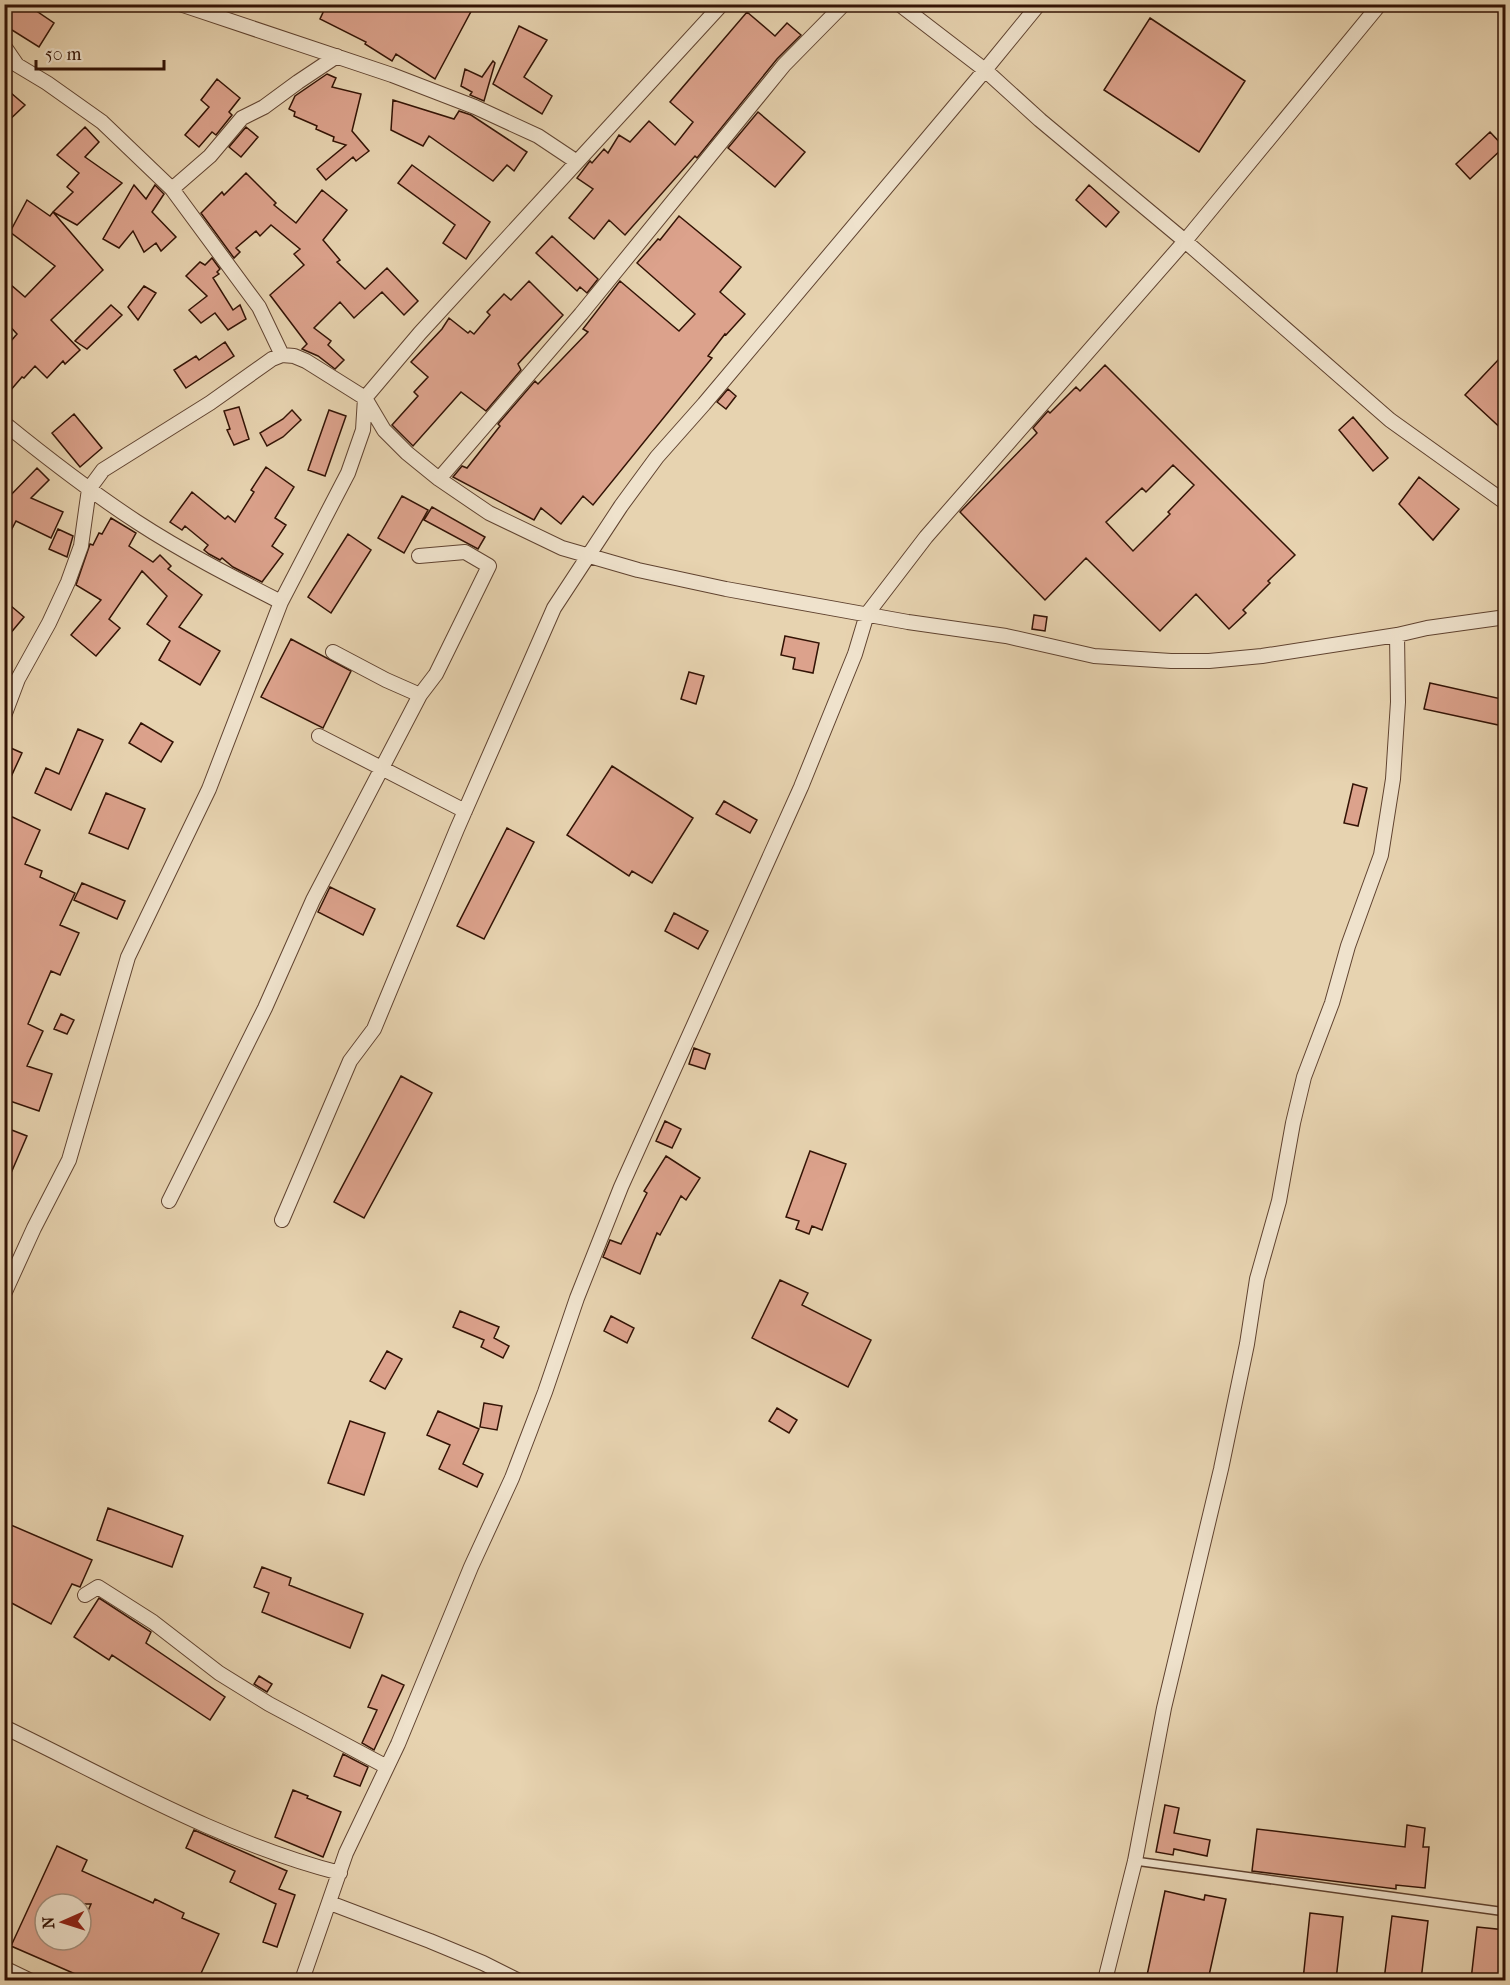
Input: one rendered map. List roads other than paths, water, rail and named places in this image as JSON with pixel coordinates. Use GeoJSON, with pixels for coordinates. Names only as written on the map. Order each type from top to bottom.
{"type":"FeatureCollection","features":[{"type":"Feature","properties":{"kind":"street"},"geometry":{"type":"LineString","coordinates":[[180,4],[392,75],[475,107],[538,136],[577,162]]}},
{"type":"Feature","properties":{"kind":"street"},"geometry":{"type":"LineString","coordinates":[[4,1294],[34,1228],[69,1160],[128,957],[209,789],[281,602],[348,473],[363,430],[365,398],[420,333],[722,4]]}},
{"type":"Feature","properties":{"kind":"street"},"geometry":{"type":"LineString","coordinates":[[439,479],[581,314],[784,65],[844,4]]}},
{"type":"Feature","properties":{"kind":"street"},"geometry":{"type":"LineString","coordinates":[[899,4],[986,70],[1048,127],[1185,241],[1390,420],[1506,503]]}},
{"type":"Feature","properties":{"kind":"street"},"geometry":{"type":"LineString","coordinates":[[282,1220],[350,1061],[374,1029],[465,811],[554,608],[621,506],[657,457],[704,405],[1039,4]]}},
{"type":"Feature","properties":{"kind":"street"},"geometry":{"type":"LineString","coordinates":[[302,1980],[351,1842],[398,1744],[471,1567],[512,1478],[545,1392],[577,1298],[621,1187],[801,787],[855,654],[867,614],[926,537],[1185,241],[1380,4]]}},
{"type":"Feature","properties":{"kind":"street"},"geometry":{"type":"LineString","coordinates":[[4,46],[16,65],[47,83],[102,122],[172,189],[260,307],[282,355]]}},
{"type":"Feature","properties":{"kind":"street"},"geometry":{"type":"LineString","coordinates":[[172,189],[210,156],[242,118],[264,107],[337,56]]}},
{"type":"Feature","properties":{"kind":"street"},"geometry":{"type":"LineString","coordinates":[[4,716],[18,679],[68,582],[81,546],[89,489],[103,470],[191,416],[282,355],[294,356],[306,361],[365,398],[384,430],[407,453],[439,479],[489,513],[562,548],[638,570],[726,589],[1005,636],[1095,656],[1172,662],[1262,656],[1506,617]]}},
{"type":"Feature","properties":{"kind":"street"},"geometry":{"type":"LineString","coordinates":[[4,423],[89,489],[137,522],[216,568],[281,602]]}},
{"type":"Feature","properties":{"kind":"street"},"geometry":{"type":"LineString","coordinates":[[169,1201],[265,1008],[313,900],[420,695],[436,674],[489,567],[465,552],[419,555]]}},
{"type":"Feature","properties":{"kind":"street"},"geometry":{"type":"LineString","coordinates":[[1105,1980],[1134,1861],[1164,1708],[1221,1469],[1247,1344],[1257,1279],[1279,1201],[1304,1077],[1332,1002],[1348,946],[1381,855],[1393,779],[1398,702],[1397,635]]}},
{"type":"Feature","properties":{"kind":"street"},"geometry":{"type":"LineString","coordinates":[[333,652],[420,695]]}},
{"type":"Feature","properties":{"kind":"street"},"geometry":{"type":"LineString","coordinates":[[4,674],[18,679]]}},
{"type":"Feature","properties":{"kind":"street"},"geometry":{"type":"LineString","coordinates":[[319,736],[465,811]]}},
{"type":"Feature","properties":{"kind":"street"},"geometry":{"type":"LineString","coordinates":[[85,1594],[98,1587],[153,1622],[219,1673],[269,1704],[387,1767]]}},
{"type":"Feature","properties":{"kind":"street"},"geometry":{"type":"LineString","coordinates":[[4,1727],[169,1807],[260,1848],[340,1873]]}},
{"type":"Feature","properties":{"kind":"street"},"geometry":{"type":"LineString","coordinates":[[330,1903],[421,1937],[517,1980]]}},
{"type":"Feature","properties":{"kind":"street"},"geometry":{"type":"LineString","coordinates":[[4,1968],[29,1980]]}},
{"type":"Feature","properties":{"kind":"lane"},"geometry":{"type":"LineString","coordinates":[[1134,1861],[1506,1912]]}}]}
